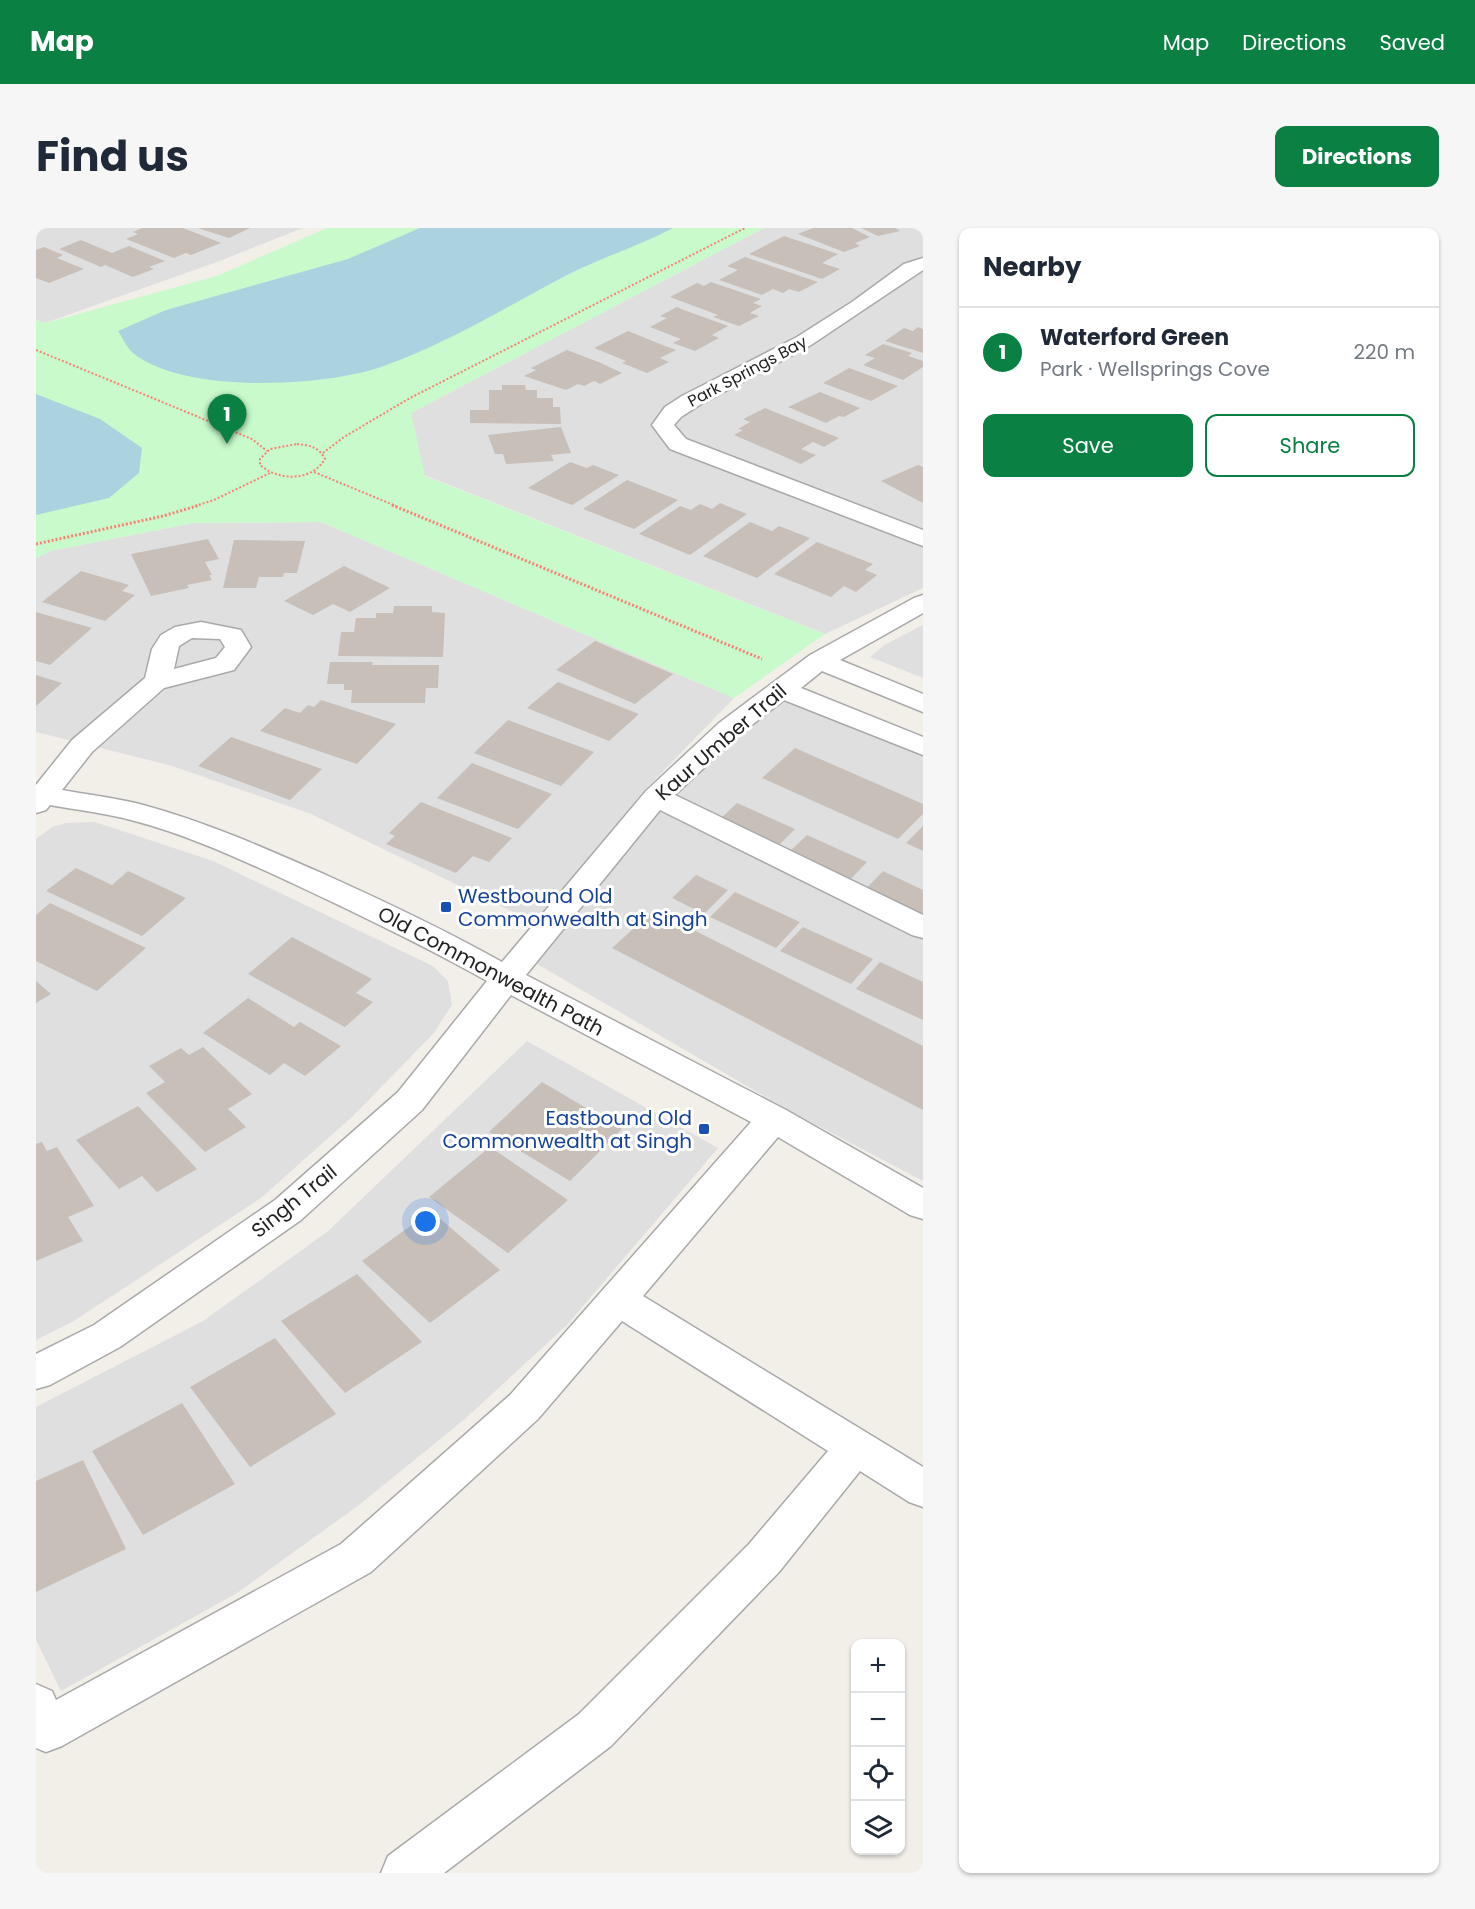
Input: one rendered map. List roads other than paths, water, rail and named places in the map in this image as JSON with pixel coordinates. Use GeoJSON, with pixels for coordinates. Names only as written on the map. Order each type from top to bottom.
{"type":"FeatureCollection","features":[{"type":"Feature","properties":{"kind":"street","name":"Park Springs Bay"},"geometry":{"type":"LineString","coordinates":[[923,264],[911,268],[860,306],[804,341],[673,412],[663,424],[678,444],[887,523],[923,539]]}},
{"type":"Feature","properties":{"kind":"street","name":"Kaur Umber Trail"},"geometry":{"type":"LineString","coordinates":[[507,976],[656,797],[729,729],[800,675],[923,603]]}},
{"type":"Feature","properties":{"kind":"street"},"geometry":{"type":"LineString","coordinates":[[800,675],[923,704]]}},
{"type":"Feature","properties":{"kind":"street"},"geometry":{"type":"LineString","coordinates":[[800,675],[923,747]]}},
{"type":"Feature","properties":{"kind":"street"},"geometry":{"type":"LineString","coordinates":[[39,797],[80,747],[155,682]]}},
{"type":"Feature","properties":{"kind":"street","name":"Old Commonwealth Path"},"geometry":{"type":"LineString","coordinates":[[39,797],[136,812],[191,830],[269,861],[447,945],[507,976],[555,1005],[774,1119],[923,1205]]}},
{"type":"Feature","properties":{"kind":"street"},"geometry":{"type":"LineString","coordinates":[[656,797],[923,928]]}},
{"type":"Feature","properties":{"kind":"street","name":"Singh Trail"},"geometry":{"type":"LineString","coordinates":[[36,1373],[107,1336],[288,1210],[410,1101],[473,1023],[507,976]]}},
{"type":"Feature","properties":{"kind":"street"},"geometry":{"type":"LineString","coordinates":[[36,1706],[46,1730],[356,1558],[524,1407],[774,1119]]}},
{"type":"Feature","properties":{"kind":"street"},"geometry":{"type":"LineString","coordinates":[[618,1299],[923,1489]]}},
{"type":"Feature","properties":{"kind":"street"},"geometry":{"type":"LineString","coordinates":[[405,1873],[595,1730],[764,1558],[856,1447]]}},
{"type":"Feature","properties":{"kind":"water"},"geometry":{"type":"Polygon","coordinates":[[[420,228],[673,228],[573,272],[431,347],[381,367],[355,374],[290,382],[218,381],[185,375],[156,366],[133,353],[118,331],[166,310],[348,259],[420,228]]]}},
{"type":"Feature","properties":{"kind":"water"},"geometry":{"type":"Polygon","coordinates":[[[36,394],[100,419],[142,448],[139,473],[109,498],[36,515],[36,394]]]}},
{"type":"Feature","properties":{"kind":"place","name":"Waterford Green"},"geometry":{"type":"Point","coordinates":[227,444]}},
{"type":"Feature","properties":{"kind":"place","name":"Westbound Old Commonwealth at Singh"},"geometry":{"type":"Point","coordinates":[446,907]}},
{"type":"Feature","properties":{"kind":"place","name":"Eastbound Old Commonwealth at Singh"},"geometry":{"type":"Point","coordinates":[704,1129]}}]}
